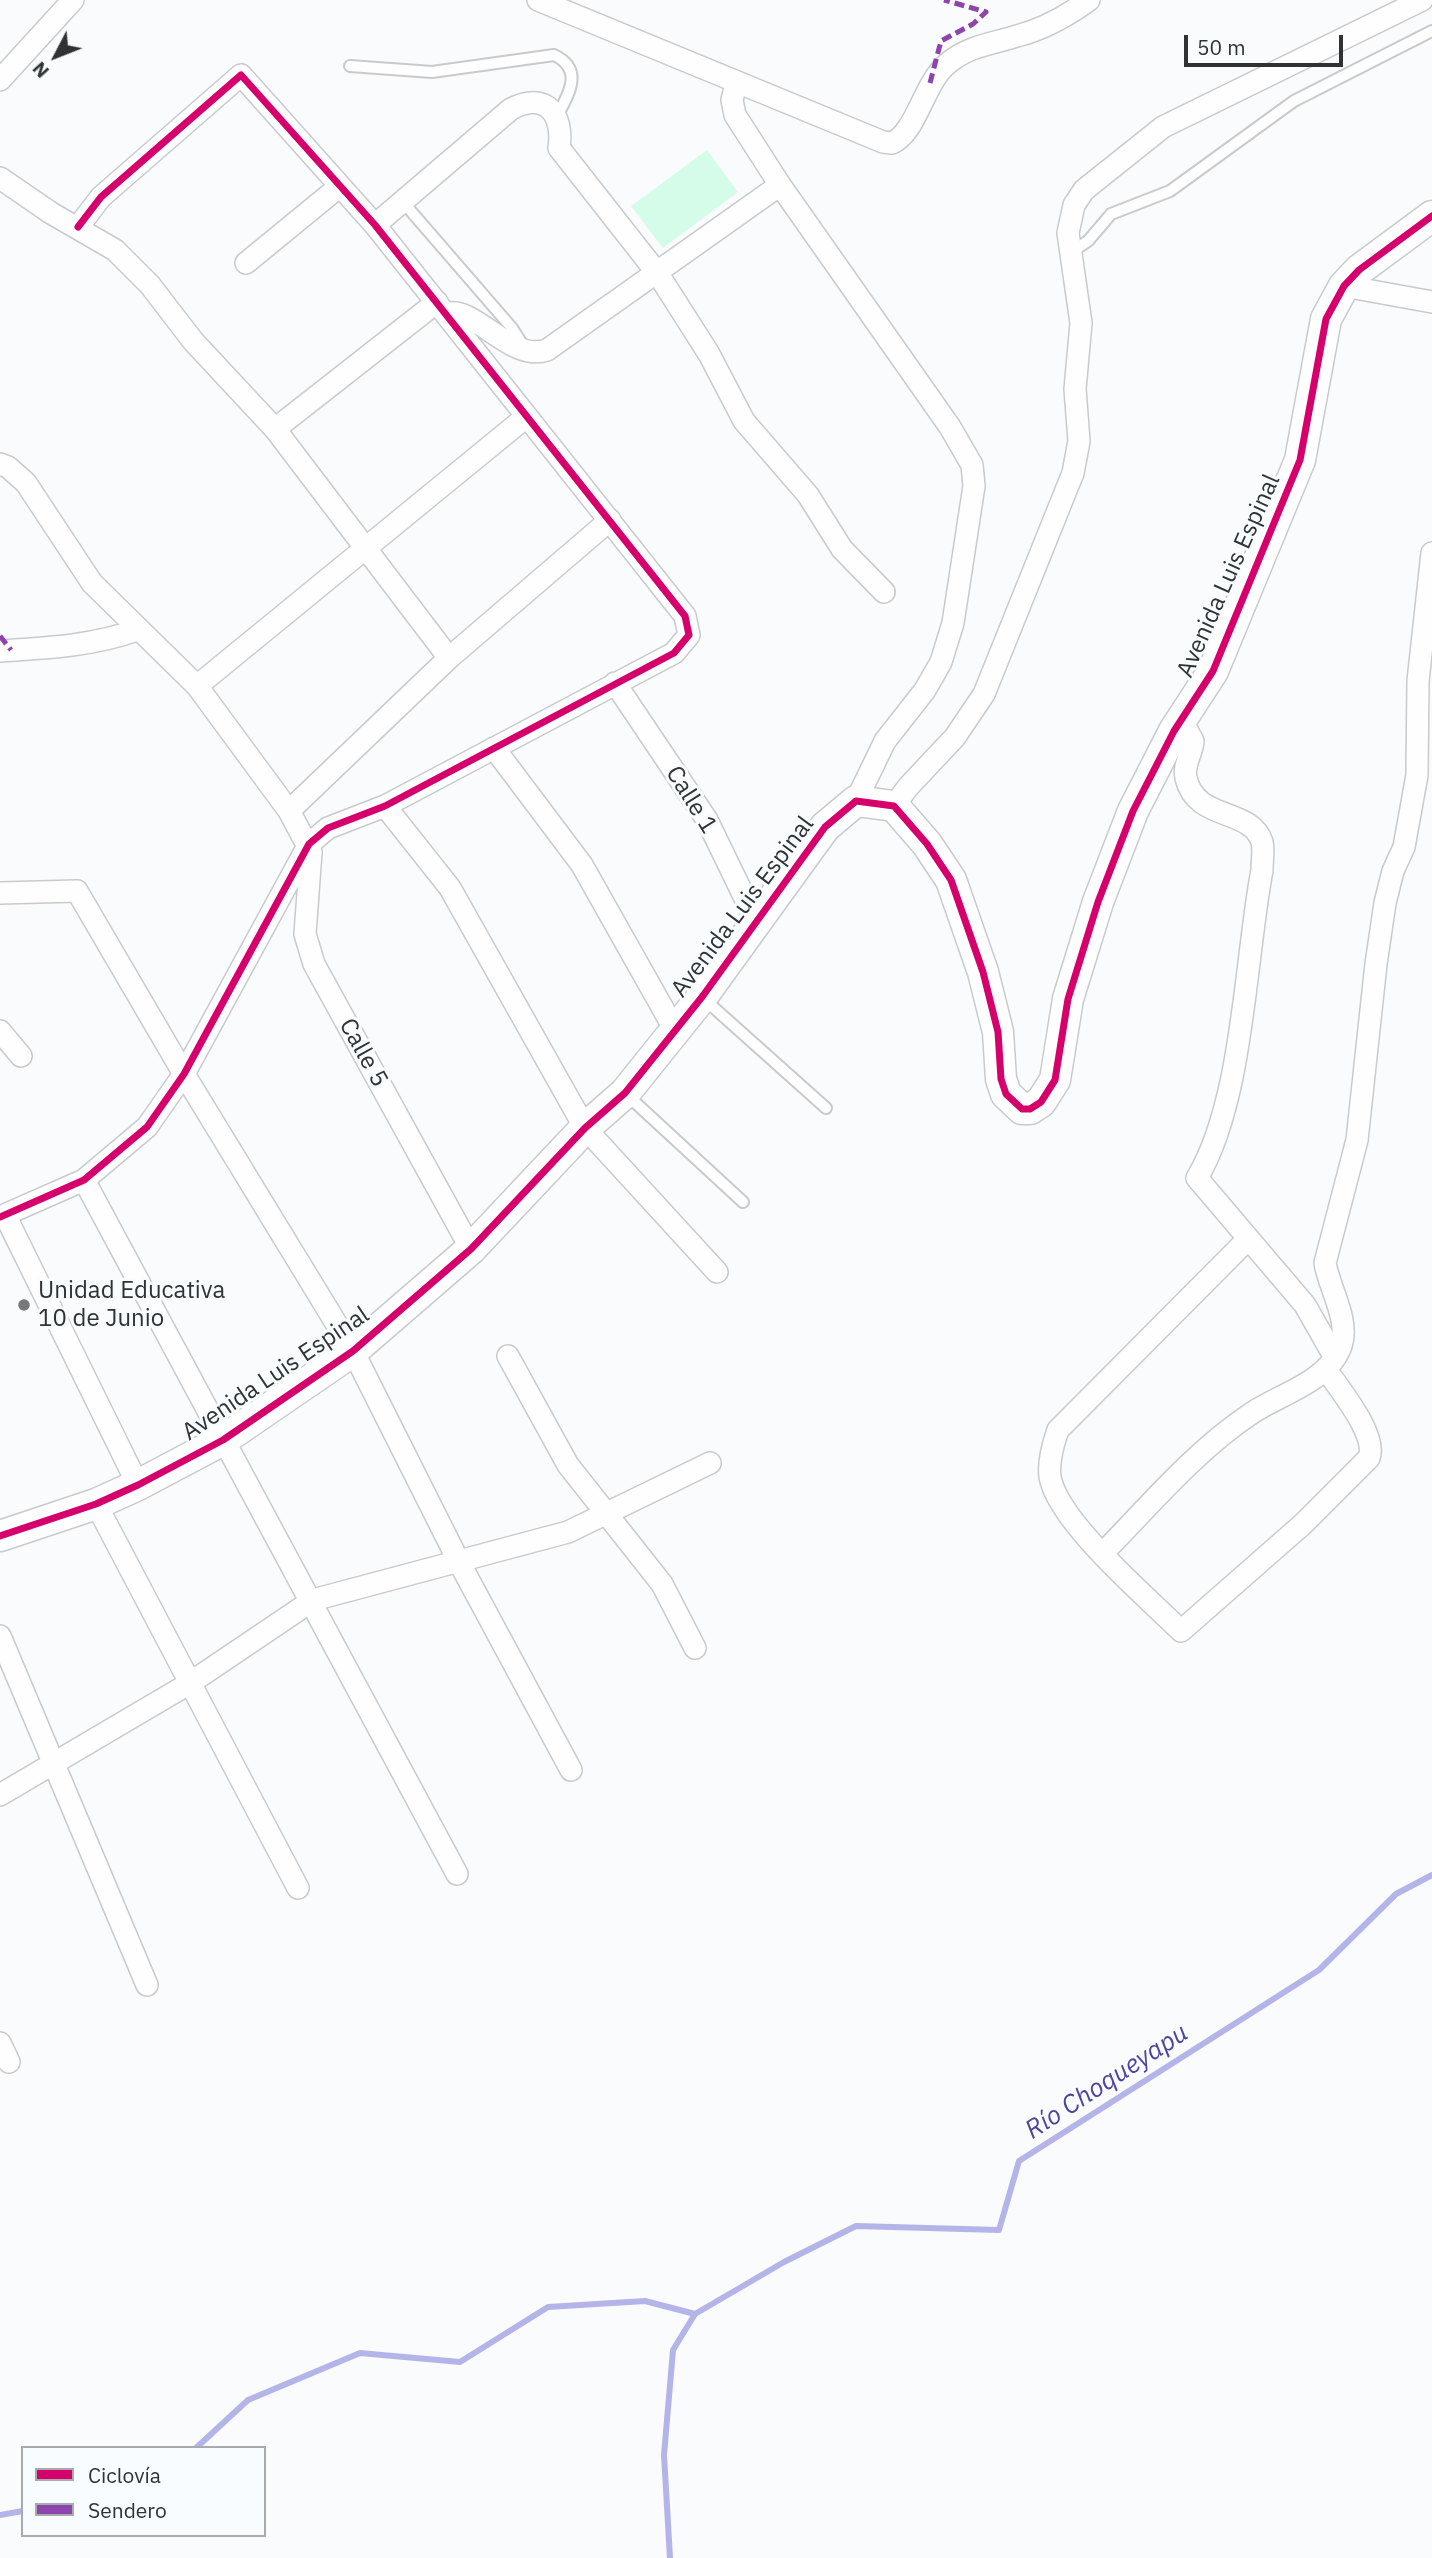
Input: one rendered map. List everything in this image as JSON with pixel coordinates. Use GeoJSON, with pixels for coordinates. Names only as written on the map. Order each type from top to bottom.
{"type":"FeatureCollection","features":[{"type":"Feature","properties":{"kind":"street"},"geometry":{"type":"LineString","coordinates":[[0,80],[73,0]]}},
{"type":"Feature","properties":{"kind":"street"},"geometry":{"type":"LineString","coordinates":[[538,0],[736,83],[883,142],[892,143],[905,132],[930,83],[945,65],[964,52],[1055,23],[1089,0]]}},
{"type":"Feature","properties":{"kind":"street"},"geometry":{"type":"LineString","coordinates":[[736,83],[732,100],[735,115],[780,185],[950,427],[972,465],[974,486],[953,623],[941,662],[925,690],[885,741],[856,801],[894,806],[956,737],[984,694],[1073,474],[1079,441],[1075,389],[1081,323],[1070,253],[1070,219],[1084,190],[1146,138],[1422,0]]}},
{"type":"Feature","properties":{"kind":"street"},"geometry":{"type":"LineString","coordinates":[[78,227],[101,197],[241,75],[375,225],[442,308],[685,616],[689,635],[674,653],[385,806],[328,828],[309,844],[184,1074],[147,1127],[84,1180],[3,1216],[138,1485]]}},
{"type":"Feature","properties":{"kind":"street"},"geometry":{"type":"LineString","coordinates":[[375,225],[511,108],[533,103],[557,116],[562,129],[559,148],[658,274],[709,354],[744,421],[808,495],[842,549],[884,592]]}},
{"type":"Feature","properties":{"kind":"street"},"geometry":{"type":"LineString","coordinates":[[0,178],[51,213],[115,250],[150,285],[193,341],[275,429],[364,550],[449,658]]}},
{"type":"Feature","properties":{"kind":"street"},"geometry":{"type":"LineString","coordinates":[[442,308],[462,314],[488,332],[525,349],[533,352],[547,350],[658,274],[780,185]]}},
{"type":"Feature","properties":{"kind":"street"},"geometry":{"type":"LineString","coordinates":[[246,263],[340,186]]}},
{"type":"Feature","properties":{"kind":"street","name":"Avenida Luis Espinal"},"geometry":{"type":"LineString","coordinates":[[894,806],[927,844],[951,880],[984,972],[998,1032],[1001,1079],[1006,1094],[1022,1109],[1030,1109],[1041,1102],[1055,1080],[1068,999],[1098,902],[1133,811],[1181,719],[1213,671],[1300,460],[1326,319],[1344,286],[1359,270],[1432,216]]}},
{"type":"Feature","properties":{"kind":"street"},"geometry":{"type":"LineString","coordinates":[[1344,286],[1432,302]]}},
{"type":"Feature","properties":{"kind":"street"},"geometry":{"type":"LineString","coordinates":[[275,429],[442,308]]}},
{"type":"Feature","properties":{"kind":"street"},"geometry":{"type":"LineString","coordinates":[[197,686],[526,417]]}},
{"type":"Feature","properties":{"kind":"street"},"geometry":{"type":"LineString","coordinates":[[0,464],[8,467],[26,483],[92,583],[136,630],[197,686],[289,811],[309,844]]}},
{"type":"Feature","properties":{"kind":"street"},"geometry":{"type":"LineString","coordinates":[[289,811],[449,658],[610,520]]}},
{"type":"Feature","properties":{"kind":"street"},"geometry":{"type":"LineString","coordinates":[[1103,1553],[1223,1434],[1252,1412],[1330,1363],[1341,1346],[1342,1325],[1325,1263],[1357,1140],[1385,904],[1424,775],[1418,681],[1432,554]]}},
{"type":"Feature","properties":{"kind":"street"},"geometry":{"type":"LineString","coordinates":[[0,651],[80,645],[105,641],[136,630]]}},
{"type":"Feature","properties":{"kind":"street","name":"Calle 1"},"geometry":{"type":"LineString","coordinates":[[615,683],[707,820],[757,923]]}},
{"type":"Feature","properties":{"kind":"street"},"geometry":{"type":"LineString","coordinates":[[1181,719],[1193,741],[1185,772],[1193,795],[1203,806],[1247,824],[1257,833],[1262,844],[1262,870],[1225,1110],[1206,1163],[1197,1178],[1305,1305],[1330,1363],[1368,1435],[1372,1449],[1369,1458],[1303,1524],[1181,1631],[1103,1553],[1064,1508],[1050,1477],[1051,1449],[1058,1430],[1248,1238]]}},
{"type":"Feature","properties":{"kind":"street"},"geometry":{"type":"LineString","coordinates":[[494,748],[582,865],[675,1030]]}},
{"type":"Feature","properties":{"kind":"street","name":"Avenida Luis Espinal"},"geometry":{"type":"LineString","coordinates":[[0,1536],[96,1504],[138,1485],[223,1440],[353,1351],[471,1249],[585,1128],[625,1093],[702,997],[825,827],[856,801]]}},
{"type":"Feature","properties":{"kind":"street"},"geometry":{"type":"LineString","coordinates":[[385,806],[450,888],[585,1128],[718,1272]]}},
{"type":"Feature","properties":{"kind":"street","name":"Calle 5"},"geometry":{"type":"LineString","coordinates":[[309,844],[311,864],[305,934],[314,964],[471,1249]]}},
{"type":"Feature","properties":{"kind":"street"},"geometry":{"type":"LineString","coordinates":[[2,890],[77,891],[184,1074],[353,1351],[459,1562],[571,1770]]}},
{"type":"Feature","properties":{"kind":"street"},"geometry":{"type":"LineString","coordinates":[[0,1031],[21,1056]]}},
{"type":"Feature","properties":{"kind":"street"},"geometry":{"type":"LineString","coordinates":[[84,1180],[223,1440],[313,1600],[457,1874]]}},
{"type":"Feature","properties":{"kind":"street"},"geometry":{"type":"LineString","coordinates":[[508,1356],[568,1465],[662,1584],[695,1648]]}},
{"type":"Feature","properties":{"kind":"street"},"geometry":{"type":"LineString","coordinates":[[0,1795],[190,1684],[313,1600],[568,1532],[710,1463]]}},
{"type":"Feature","properties":{"kind":"street"},"geometry":{"type":"LineString","coordinates":[[96,1504],[298,1888]]}},
{"type":"Feature","properties":{"kind":"street"},"geometry":{"type":"LineString","coordinates":[[0,1636],[52,1765],[147,1985]]}},
{"type":"Feature","properties":{"kind":"lane"},"geometry":{"type":"LineString","coordinates":[[1070,253],[1088,241],[1111,214],[1170,191],[1294,101],[1432,31]]}},
{"type":"Feature","properties":{"kind":"lane"},"geometry":{"type":"LineString","coordinates":[[349,66],[432,72],[554,55],[567,65],[573,79],[570,94],[557,116]]}},
{"type":"Feature","properties":{"kind":"lane"},"geometry":{"type":"LineString","coordinates":[[403,202],[512,328],[525,349]]}},
{"type":"Feature","properties":{"kind":"lane"},"geometry":{"type":"LineString","coordinates":[[702,997],[825,1108]]}},
{"type":"Feature","properties":{"kind":"lane"},"geometry":{"type":"LineString","coordinates":[[625,1093],[743,1202]]}},
{"type":"Feature","properties":{"kind":"green space"},"geometry":{"type":"Polygon","coordinates":[[[707,150],[738,192],[663,248],[631,206],[707,150]]]}},
{"type":"Feature","properties":{"kind":"waterway","name":"Río Choqueyapu"},"geometry":{"type":"LineString","coordinates":[[198,2446],[248,2400],[360,2353],[460,2362],[548,2307],[645,2301],[695,2314],[784,2262],[856,2226],[999,2230],[1019,2161],[1319,1970],[1396,1894],[1432,1875]]}},
{"type":"Feature","properties":{"kind":"waterway"},"geometry":{"type":"LineString","coordinates":[[670,2558],[664,2455],[673,2350],[695,2314]]}},
{"type":"Feature","properties":{"kind":"waterway","name":"Río Choqueyapu"},"geometry":{"type":"LineString","coordinates":[[0,2515],[21,2511]]}},
{"type":"Feature","properties":{"kind":"marked path"},"geometry":{"type":"LineString","coordinates":[[930,83],[941,41],[973,24],[986,12],[944,0]]}},
{"type":"Feature","properties":{"kind":"marked path"},"geometry":{"type":"LineString","coordinates":[[0,636],[11,650]]}},
{"type":"Feature","properties":{"kind":"cycle path"},"geometry":{"type":"LineString","coordinates":[[0,1217],[84,1180],[147,1127],[184,1074],[309,844],[328,828],[385,806],[674,653],[689,635],[685,616],[375,225],[241,75],[101,197],[78,227]]}},
{"type":"Feature","properties":{"kind":"cycle path"},"geometry":{"type":"LineString","coordinates":[[0,1536],[96,1504],[138,1485],[223,1440],[353,1351],[471,1249],[585,1128],[625,1093],[702,997],[825,827],[856,801],[894,806],[927,844],[951,880],[983,972],[998,1032],[1001,1079],[1006,1094],[1022,1109],[1030,1109],[1041,1102],[1055,1080],[1068,999],[1098,902],[1133,811],[1174,731],[1213,671],[1300,460],[1326,319],[1344,286],[1359,270],[1432,216]]}},
{"type":"Feature","properties":{"kind":"place","name":"Unidad Educativa 10 de Junio"},"geometry":{"type":"Point","coordinates":[24,1305]}}]}
